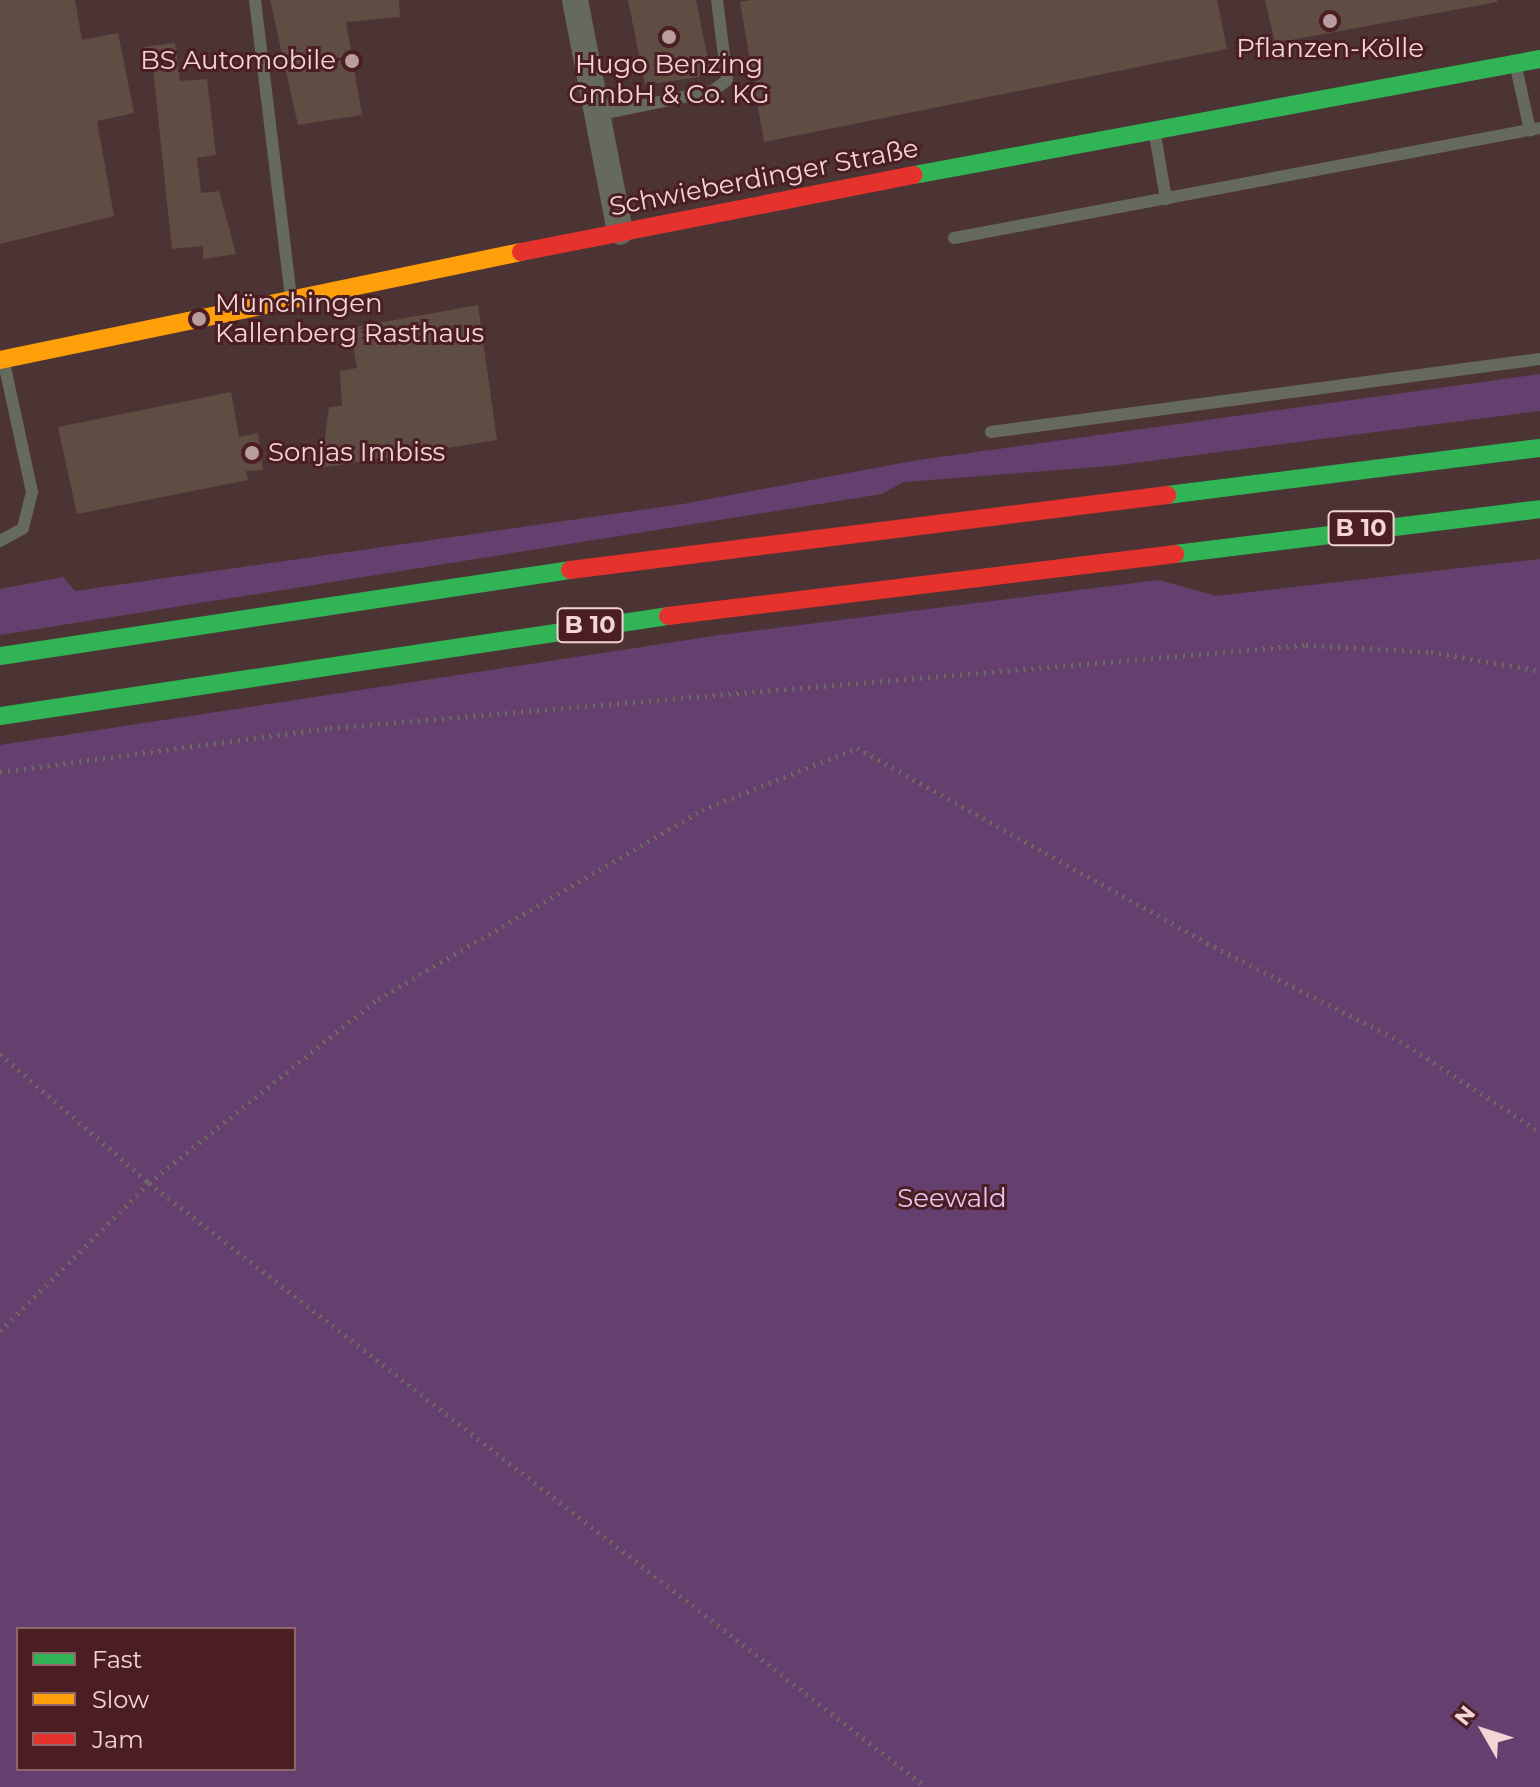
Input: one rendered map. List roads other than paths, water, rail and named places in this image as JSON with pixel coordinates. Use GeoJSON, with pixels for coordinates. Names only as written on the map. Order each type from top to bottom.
{"type":"FeatureCollection","features":[{"type":"Feature","properties":{"kind":"main road","name":"Schwieberdinger Straße"},"geometry":{"type":"LineString","coordinates":[[1,360],[620,232],[1540,59]]}},
{"type":"Feature","properties":{"kind":"main road","name":"B 10"},"geometry":{"type":"LineString","coordinates":[[0,656],[504,578],[1540,448]]}},
{"type":"Feature","properties":{"kind":"main road","name":"B 10"},"geometry":{"type":"LineString","coordinates":[[0,716],[528,633],[1540,509]]}},
{"type":"Feature","properties":{"kind":"street"},"geometry":{"type":"LineString","coordinates":[[575,0],[620,232]]}},
{"type":"Feature","properties":{"kind":"lane"},"geometry":{"type":"LineString","coordinates":[[255,0],[291,299]]}},
{"type":"Feature","properties":{"kind":"lane"},"geometry":{"type":"LineString","coordinates":[[596,115],[713,91],[727,80],[717,0]]}},
{"type":"Feature","properties":{"kind":"lane"},"geometry":{"type":"LineString","coordinates":[[954,238],[1537,132],[1516,64]]}},
{"type":"Feature","properties":{"kind":"lane"},"geometry":{"type":"LineString","coordinates":[[1155,133],[1166,199]]}},
{"type":"Feature","properties":{"kind":"lane"},"geometry":{"type":"LineString","coordinates":[[991,432],[1540,359]]}},
{"type":"Feature","properties":{"kind":"lane"},"geometry":{"type":"LineString","coordinates":[[0,541],[23,528],[32,492],[1,360]]}},
{"type":"Feature","properties":{"kind":"place","name":"Pflanzen-Kölle"},"geometry":{"type":"Point","coordinates":[1330,21]}},
{"type":"Feature","properties":{"kind":"place","name":"Hugo Benzing GmbH & Co. KG"},"geometry":{"type":"Point","coordinates":[669,37]}},
{"type":"Feature","properties":{"kind":"place","name":"BS Automobile"},"geometry":{"type":"Point","coordinates":[352,61]}},
{"type":"Feature","properties":{"kind":"place","name":"Münchingen Kallenberg Rasthaus"},"geometry":{"type":"Point","coordinates":[199,319]}},
{"type":"Feature","properties":{"kind":"place","name":"Sonjas Imbiss"},"geometry":{"type":"Point","coordinates":[252,453]}},
{"type":"Feature","properties":{"kind":"park label","name":"Seewald"},"geometry":{"type":"Point","coordinates":[952,1199]}}]}
